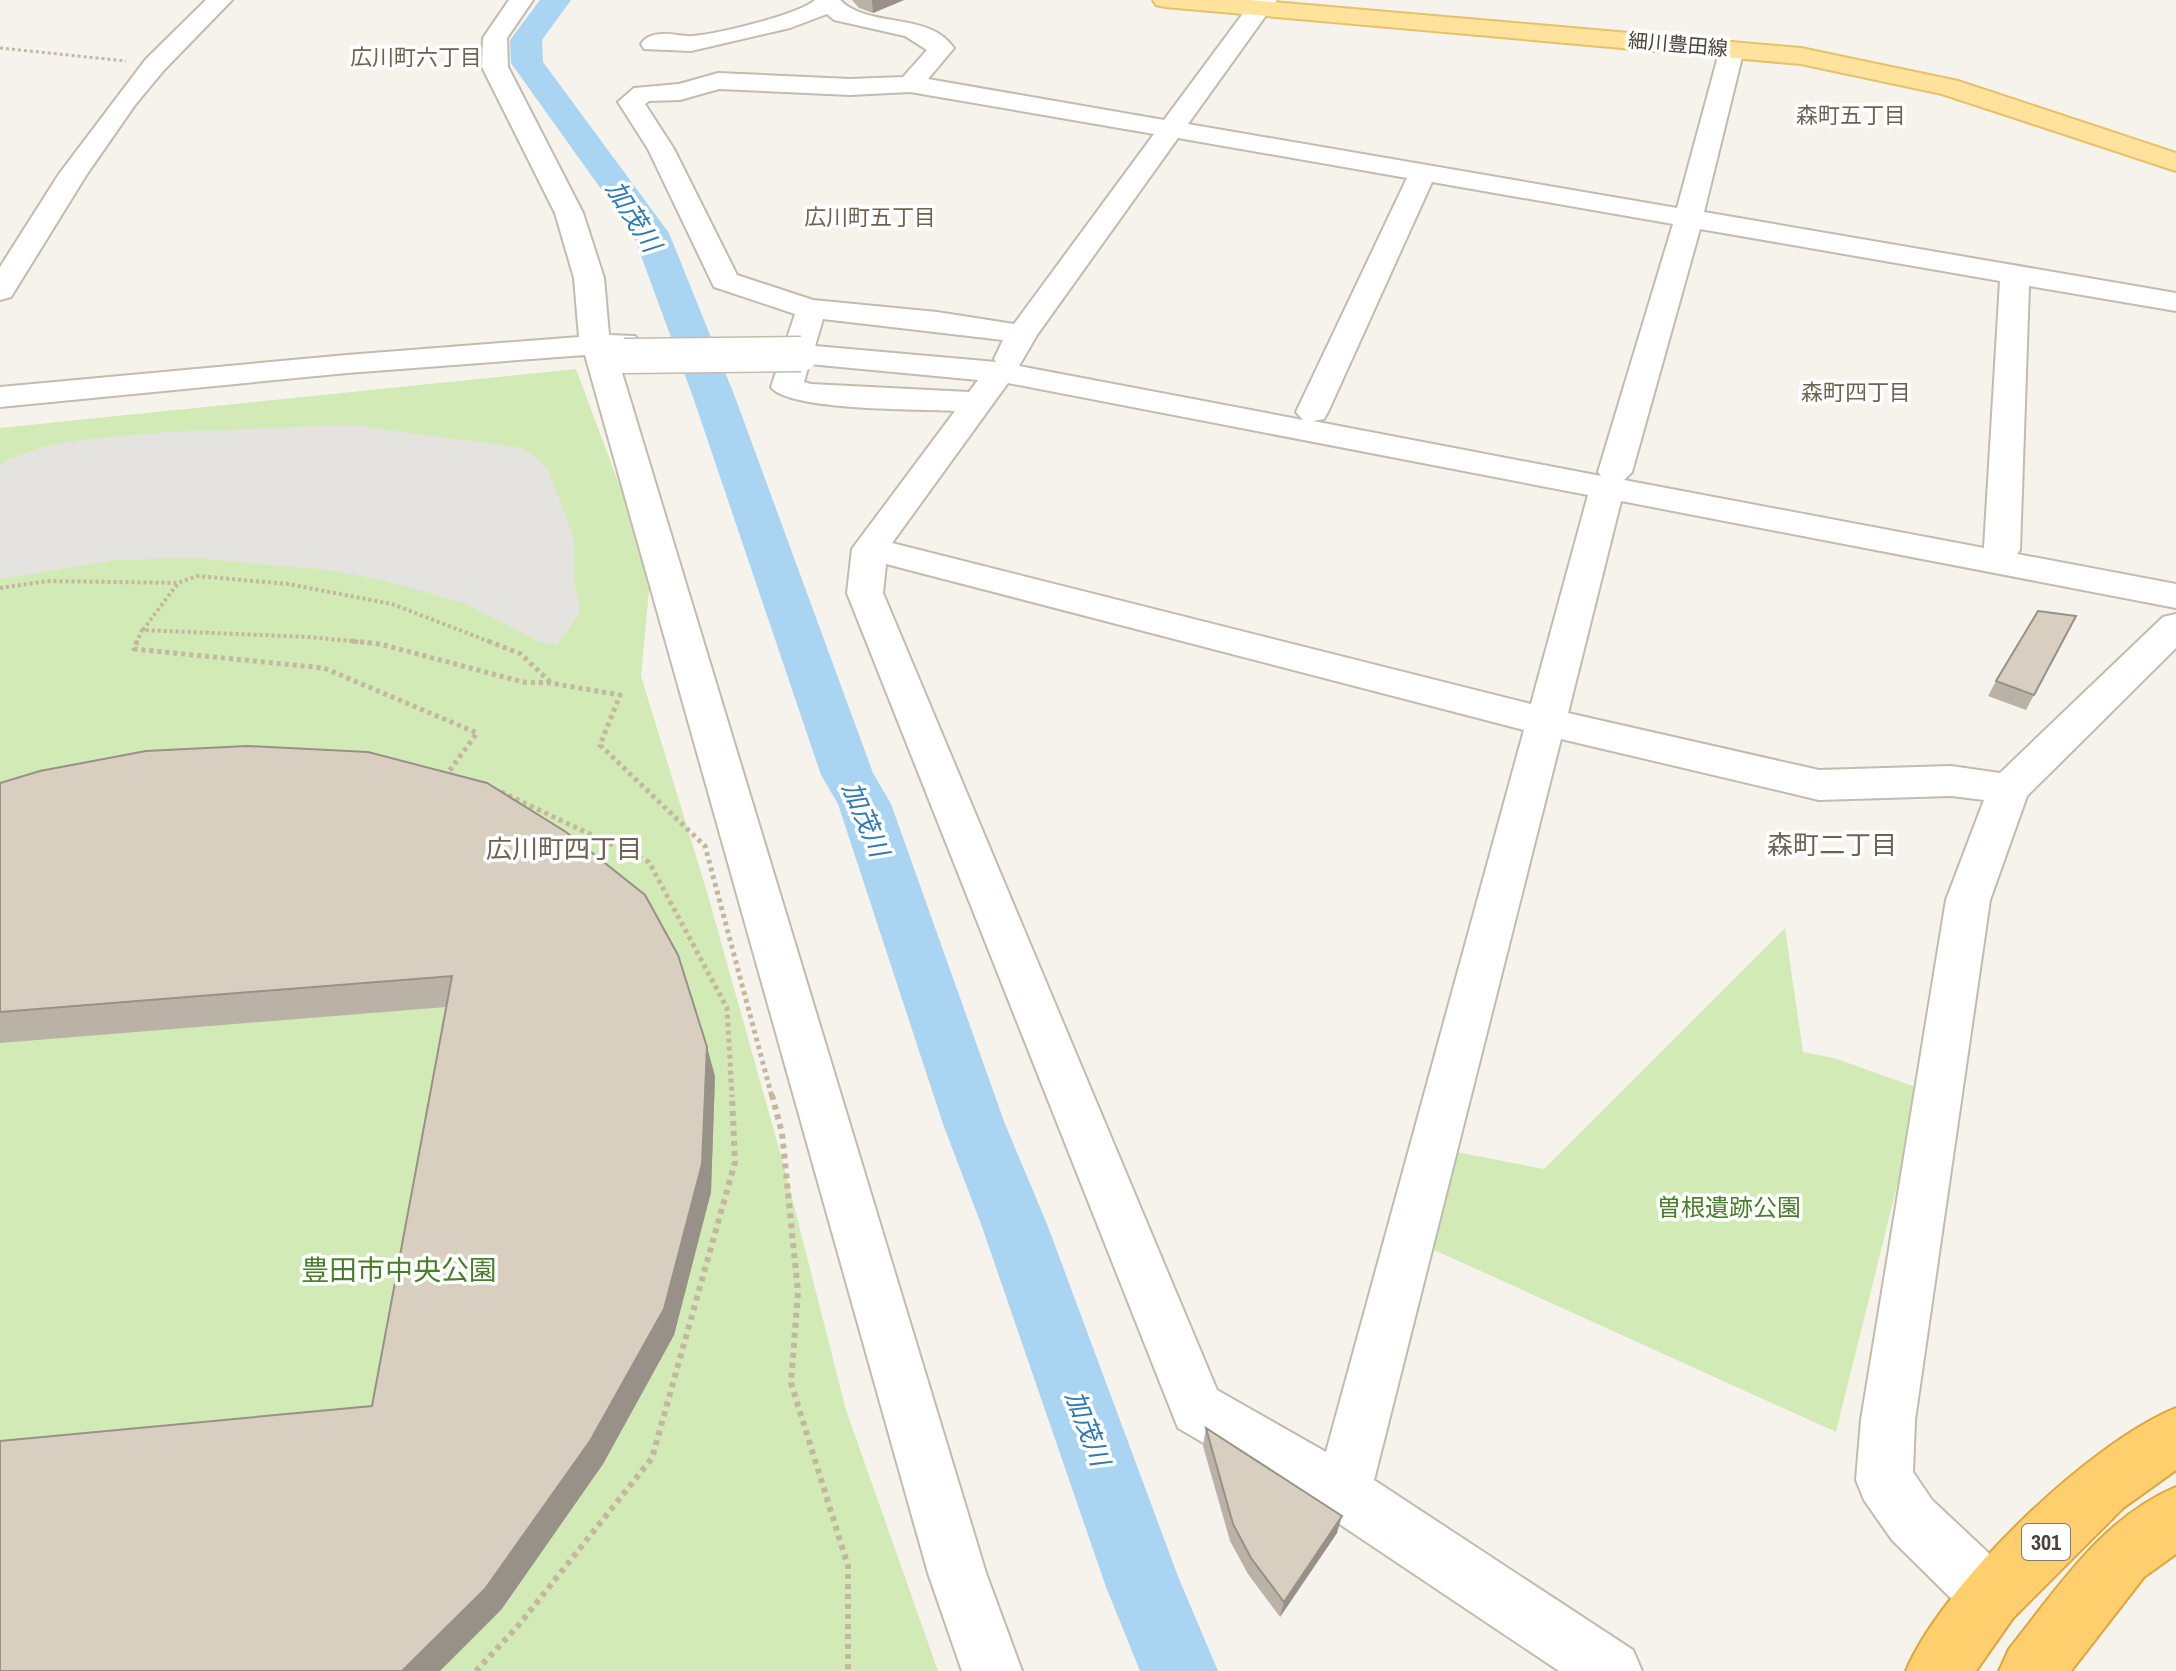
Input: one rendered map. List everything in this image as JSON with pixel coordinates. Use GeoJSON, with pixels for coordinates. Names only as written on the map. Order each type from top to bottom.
{"type":"FeatureCollection","features":[{"type":"Feature","properties":{"kind":"highway","name":"301"},"geometry":{"type":"LineString","coordinates":[[1938,1671],[1991,1596],[2102,1487],[2176,1436]]}},
{"type":"Feature","properties":{"kind":"highway"},"geometry":{"type":"LineString","coordinates":[[2031,1671],[2123,1556],[2176,1517]]}},
{"type":"Feature","properties":{"kind":"main road","name":"細川豊田線"},"geometry":{"type":"LineString","coordinates":[[1165,0],[1262,4],[1732,49],[1826,61],[1936,84],[2176,162]]}},
{"type":"Feature","properties":{"kind":"street"},"geometry":{"type":"LineString","coordinates":[[0,291],[109,120],[155,64],[220,0]]}},
{"type":"Feature","properties":{"kind":"street"},"geometry":{"type":"LineString","coordinates":[[521,0],[503,22],[495,38],[495,67],[569,213],[613,351],[670,595],[953,1557],[992,1671]]}},
{"type":"Feature","properties":{"kind":"street"},"geometry":{"type":"LineString","coordinates":[[653,44],[661,41],[691,44],[747,32],[829,2],[850,19],[913,31],[942,48],[910,84]]}},
{"type":"Feature","properties":{"kind":"street"},"geometry":{"type":"LineString","coordinates":[[1262,4],[870,549],[865,593],[1197,1409],[1343,1493],[1612,1671]]}},
{"type":"Feature","properties":{"kind":"street"},"geometry":{"type":"LineString","coordinates":[[1343,1493],[1544,721],[1689,217],[1732,49]]}},
{"type":"Feature","properties":{"kind":"street"},"geometry":{"type":"LineString","coordinates":[[2176,302],[910,84],[850,87],[718,81],[680,92],[643,93],[631,102],[661,149],[725,281],[783,303],[813,309],[937,321],[1010,355],[1611,481],[2125,582],[2176,584]]}},
{"type":"Feature","properties":{"kind":"street"},"geometry":{"type":"LineString","coordinates":[[1312,412],[1423,172]]}},
{"type":"Feature","properties":{"kind":"street"},"geometry":{"type":"LineString","coordinates":[[2002,550],[2015,274]]}},
{"type":"Feature","properties":{"kind":"street"},"geometry":{"type":"LineString","coordinates":[[813,309],[806,322],[787,387],[808,394],[977,402]]}},
{"type":"Feature","properties":{"kind":"street"},"geometry":{"type":"LineString","coordinates":[[0,397],[347,364],[613,351],[801,349],[1010,355],[1312,412],[1611,481],[2002,550],[2176,596]]}},
{"type":"Feature","properties":{"kind":"street"},"geometry":{"type":"LineString","coordinates":[[0,415],[477,368],[613,351]]}},
{"type":"Feature","properties":{"kind":"street"},"geometry":{"type":"LineString","coordinates":[[870,549],[1544,721],[1819,785],[1951,781],[2009,789]]}},
{"type":"Feature","properties":{"kind":"street"},"geometry":{"type":"LineString","coordinates":[[1991,1596],[1912,1520],[1884,1480],[1888,1420],[1968,900],[2009,789],[2170,637]]}},
{"type":"Feature","properties":{"kind":"path"},"geometry":{"type":"LineString","coordinates":[[0,48],[155,64]]}},
{"type":"Feature","properties":{"kind":"path"},"geometry":{"type":"LineString","coordinates":[[0,588],[48,581],[178,583],[197,576],[288,584],[392,604],[521,654],[550,683]]}},
{"type":"Feature","properties":{"kind":"path"},"geometry":{"type":"LineString","coordinates":[[178,583],[142,630],[134,649],[324,668],[477,733],[445,777]]}},
{"type":"Feature","properties":{"kind":"path"},"geometry":{"type":"LineString","coordinates":[[142,630],[308,637],[380,644],[523,682],[550,683],[620,695],[600,745],[705,846],[782,1133],[798,1292],[791,1383],[848,1566],[848,1671]]}},
{"type":"Feature","properties":{"kind":"path"},"geometry":{"type":"LineString","coordinates":[[429,776],[459,781]]}},
{"type":"Feature","properties":{"kind":"path"},"geometry":{"type":"LineString","coordinates":[[476,1671],[518,1626],[652,1458],[735,1162],[727,1008],[649,862],[486,788]]}},
{"type":"Feature","properties":{"kind":"green space","name":"豊田市中央公園"},"geometry":{"type":"Polygon","coordinates":[[[576,369],[651,570],[641,676],[707,892],[785,1170],[846,1410],[938,1671],[0,1671],[0,428],[576,369]]]}},
{"type":"Feature","properties":{"kind":"green space","name":"曽根遺跡公園"},"geometry":{"type":"Polygon","coordinates":[[[1785,928],[1803,1052],[1834,1058],[1921,1089],[1836,1432],[1432,1249],[1451,1151],[1544,1169],[1785,928]]]}},
{"type":"Feature","properties":{"kind":"shaded area"},"geometry":{"type":"Polygon","coordinates":[[[350,425],[523,448],[547,467],[573,536],[575,584],[580,612],[557,645],[540,642],[466,604],[386,581],[329,570],[194,558],[115,560],[0,579],[0,464],[7,460],[45,446],[88,439],[170,432],[350,425]]]}},
{"type":"Feature","properties":{"kind":"building"},"geometry":{"type":"Polygon","coordinates":[[[2038,611],[2076,616],[2034,695],[1996,681],[2038,611]]]}},
{"type":"Feature","properties":{"kind":"building"},"geometry":{"type":"Polygon","coordinates":[[[247,746],[368,752],[487,783],[566,832],[645,895],[678,955],[707,1047],[702,1164],[664,1309],[590,1441],[485,1589],[402,1671],[0,1671],[0,1441],[372,1406],[452,976],[0,1012],[0,783],[40,771],[146,751],[247,746]]]}},
{"type":"Feature","properties":{"kind":"building"},"geometry":{"type":"Polygon","coordinates":[[[1206,1428],[1342,1516],[1284,1602],[1251,1558],[1233,1524],[1206,1428]]]}},
{"type":"Feature","properties":{"kind":"waterway","name":"加茂川"},"geometry":{"type":"LineString","coordinates":[[556,0],[526,40],[527,63],[651,233],[714,397],[847,775],[864,804],[974,1124],[1014,1224],[1144,1587],[1179,1671]]}},
{"type":"Feature","properties":{"kind":"district","name":"広川町六丁目"},"geometry":{"type":"Point","coordinates":[416,57]}},
{"type":"Feature","properties":{"kind":"district","name":"森町五丁目"},"geometry":{"type":"Point","coordinates":[1851,115]}},
{"type":"Feature","properties":{"kind":"district","name":"広川町五丁目"},"geometry":{"type":"Point","coordinates":[870,217]}},
{"type":"Feature","properties":{"kind":"district","name":"森町四丁目"},"geometry":{"type":"Point","coordinates":[1856,392]}},
{"type":"Feature","properties":{"kind":"district","name":"森町二丁目"},"geometry":{"type":"Point","coordinates":[1832,844]}},
{"type":"Feature","properties":{"kind":"district","name":"広川町四丁目"},"geometry":{"type":"Point","coordinates":[564,848]}}]}
